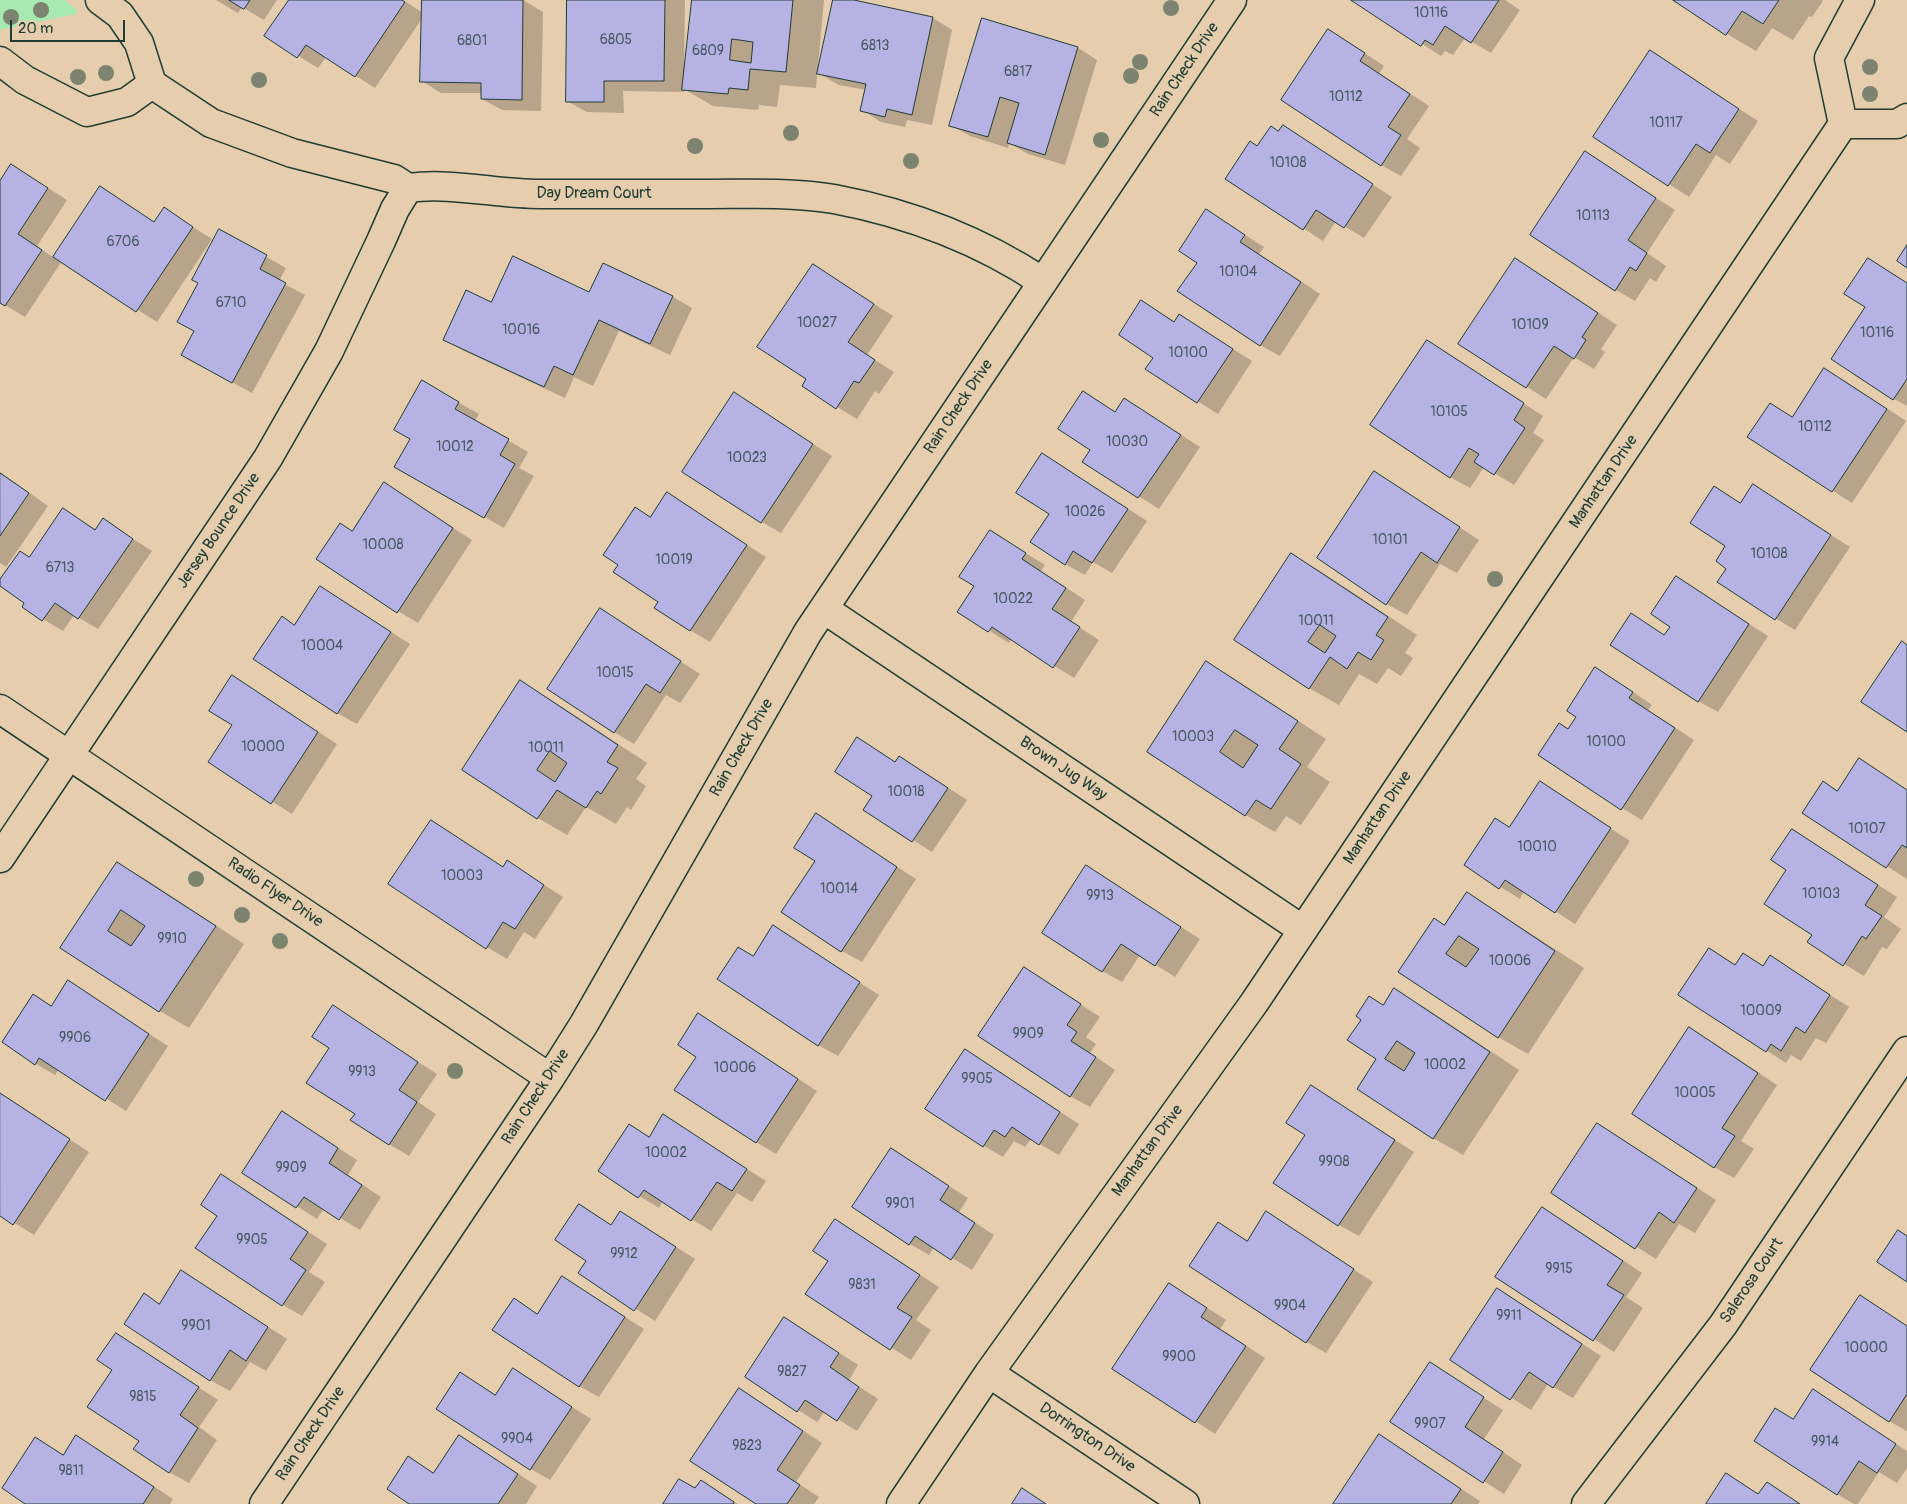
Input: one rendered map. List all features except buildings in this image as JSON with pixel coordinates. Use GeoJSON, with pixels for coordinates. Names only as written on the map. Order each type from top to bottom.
{"type":"FeatureCollection","features":[{"type":"Feature","properties":{"kind":"street"},"geometry":{"type":"LineString","coordinates":[[100,0],[120,15],[139,43],[152,84],[211,123],[292,153],[394,179],[408,188]]}},
{"type":"Feature","properties":{"kind":"street","name":"Rain Check Drive"},"geometry":{"type":"LineString","coordinates":[[264,1504],[550,1078],[584,1024],[808,632],[1232,0]]}},
{"type":"Feature","properties":{"kind":"street"},"geometry":{"type":"LineString","coordinates":[[1860,0],[1829,58],[1843,124],[1897,124],[1907,118]]}},
{"type":"Feature","properties":{"kind":"street"},"geometry":{"type":"LineString","coordinates":[[0,60],[25,80],[87,112],[127,102],[152,84]]}},
{"type":"Feature","properties":{"kind":"street","name":"Manhattan Drive"},"geometry":{"type":"LineString","coordinates":[[901,1504],[990,1373],[1254,1003],[1843,124]]}},
{"type":"Feature","properties":{"kind":"street","name":"Day Dream Court"},"geometry":{"type":"LineString","coordinates":[[408,188],[430,185],[517,194],[781,194],[833,199],[901,215],[967,239],[1043,282]]}},
{"type":"Feature","properties":{"kind":"street","name":"Jersey Bounce Drive"},"geometry":{"type":"LineString","coordinates":[[0,858],[268,458],[328,351],[395,209],[408,188]]}},
{"type":"Feature","properties":{"kind":"street","name":"Brown Jug Way"},"geometry":{"type":"LineString","coordinates":[[824,609],[1302,930]]}},
{"type":"Feature","properties":{"kind":"street","name":"Radio Flyer Drive"},"geometry":{"type":"LineString","coordinates":[[0,709],[550,1078]]}},
{"type":"Feature","properties":{"kind":"street","name":"Salerosa Court"},"geometry":{"type":"LineString","coordinates":[[1586,1504],[1723,1325],[1907,1051]]}},
{"type":"Feature","properties":{"kind":"street","name":"Dorrington Drive"},"geometry":{"type":"LineString","coordinates":[[990,1373],[1185,1504]]}},
{"type":"Feature","properties":{"kind":"green space"},"geometry":{"type":"Polygon","coordinates":[[[0,0],[65,0],[77,10],[76,14],[0,30],[0,0]]]}}]}
